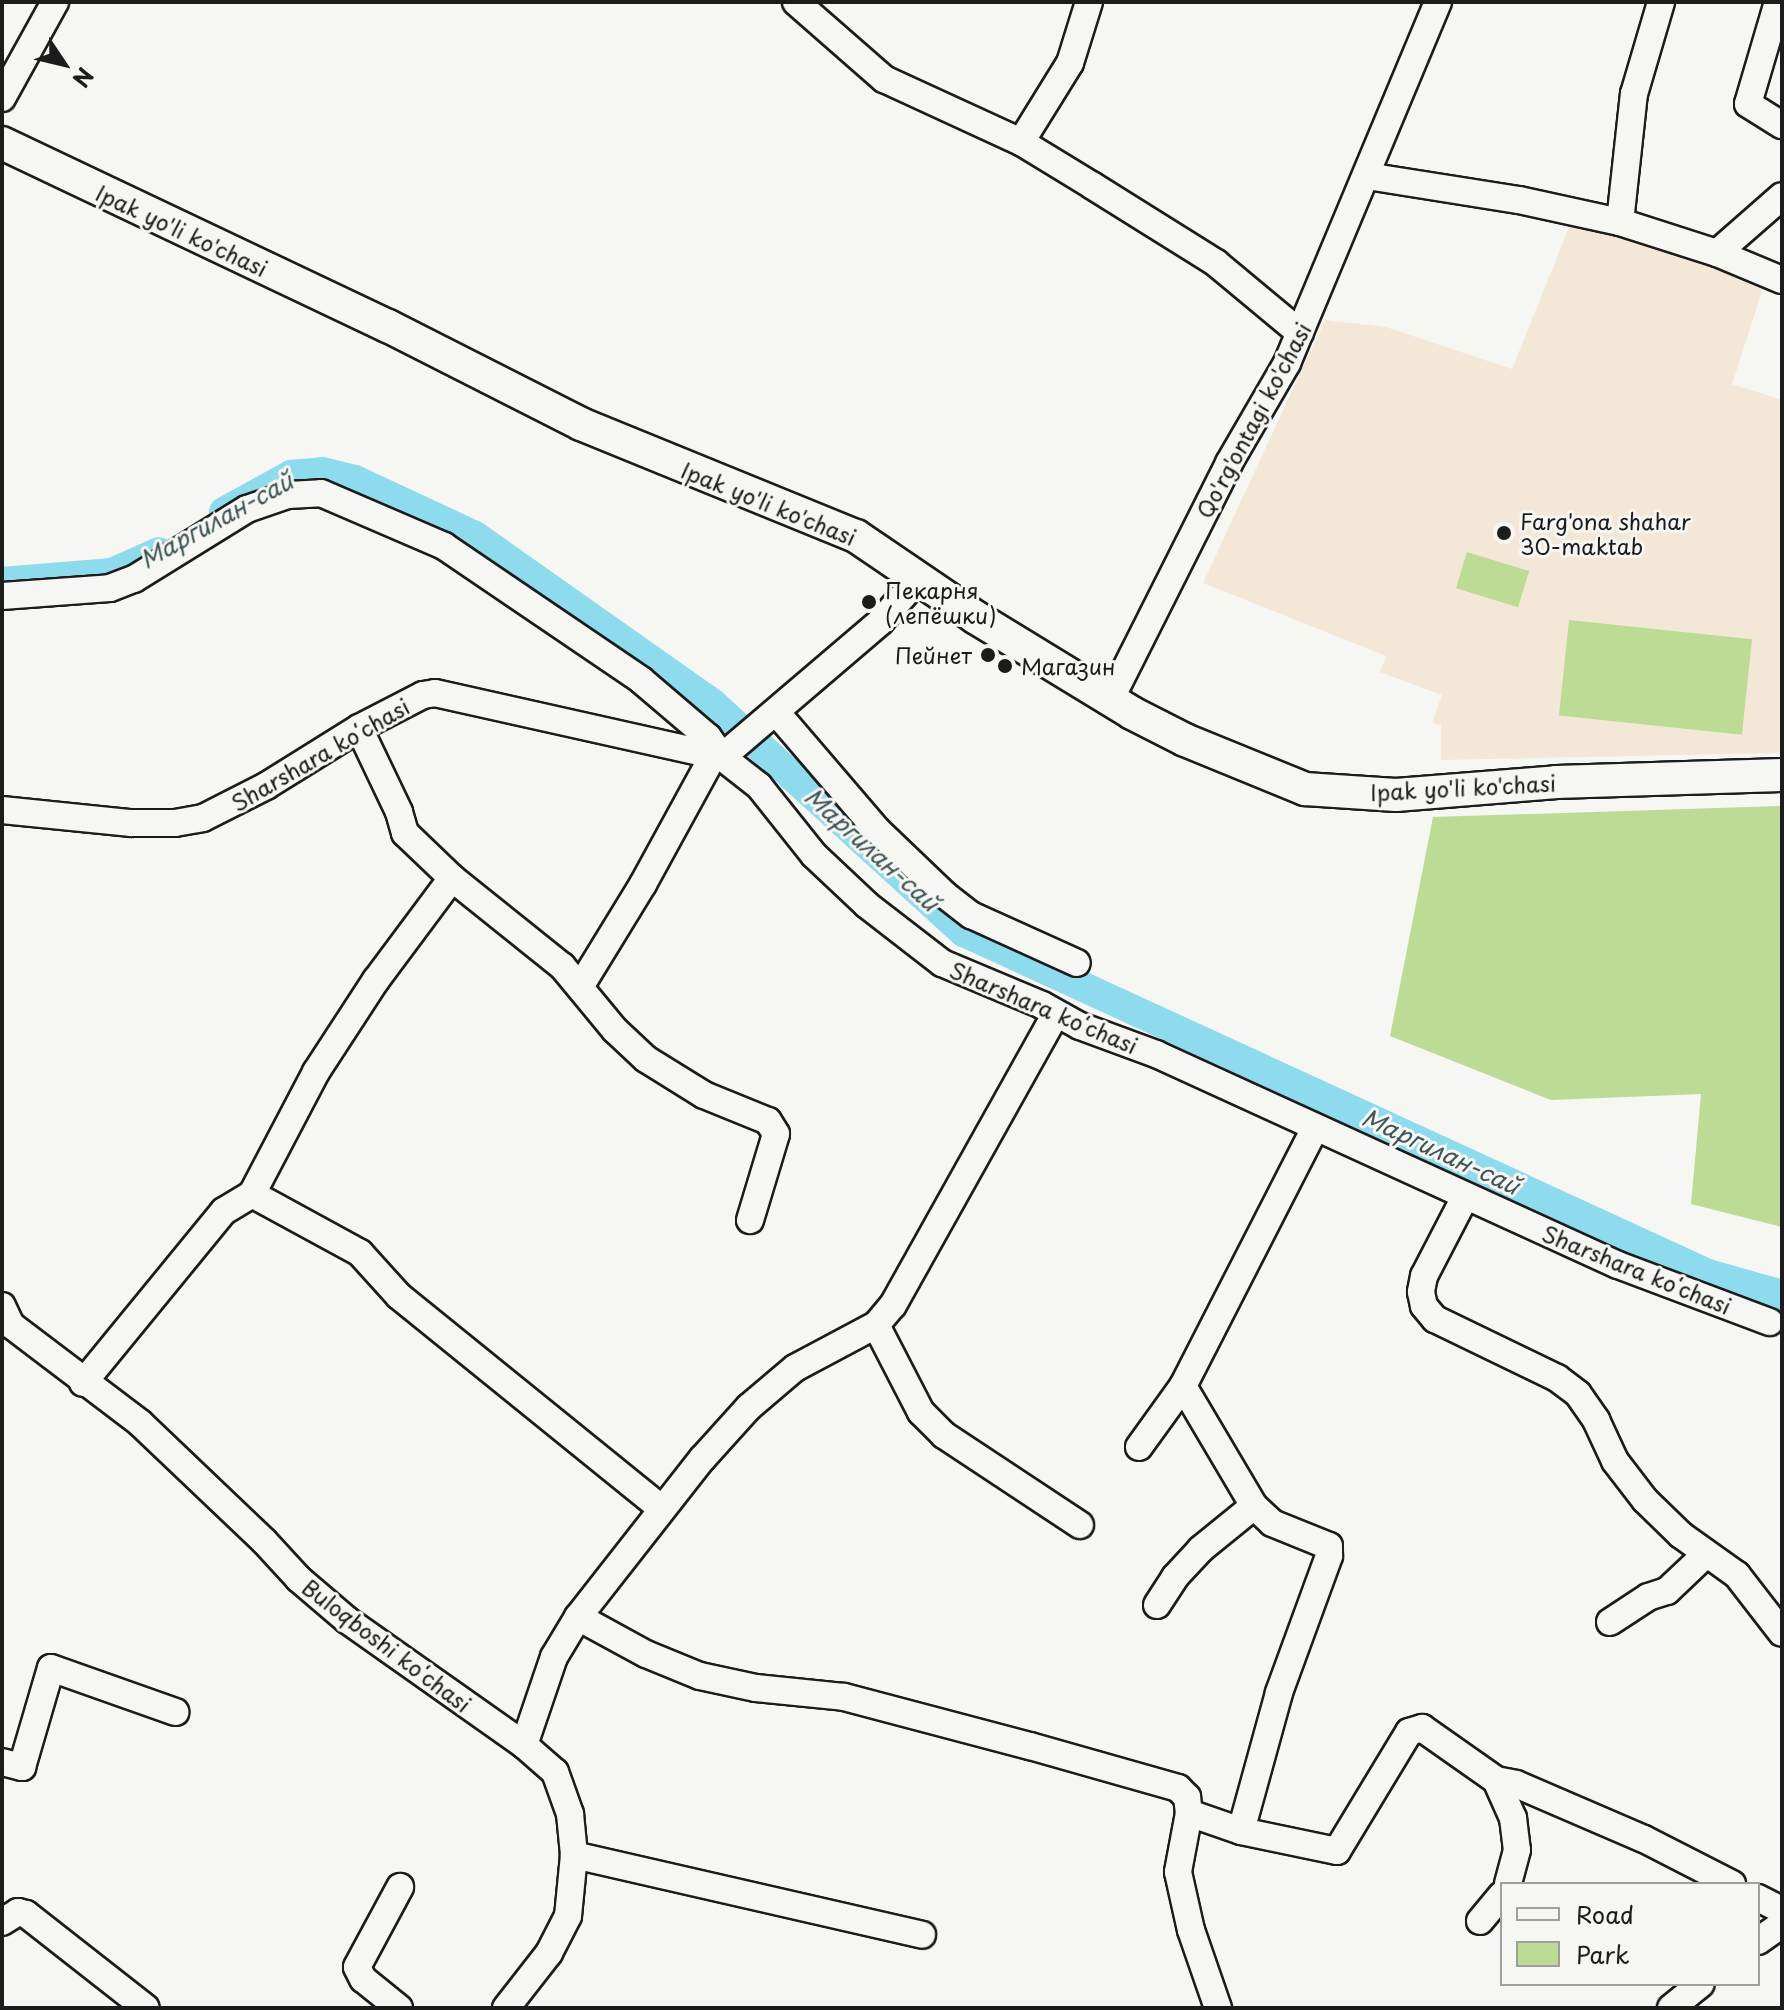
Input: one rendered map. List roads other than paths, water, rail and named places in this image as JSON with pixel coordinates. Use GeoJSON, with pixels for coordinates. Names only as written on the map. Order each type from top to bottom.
{"type":"FeatureCollection","features":[{"type":"Feature","properties":{"kind":"main road","name":"Ipak yo'li ko'chasi"},"geometry":{"type":"LineString","coordinates":[[2,143],[388,326],[581,424],[856,536],[918,579],[1110,700],[1185,740],[1305,789],[1396,795],[1556,782],[1782,775]]}},
{"type":"Feature","properties":{"kind":"street"},"geometry":{"type":"LineString","coordinates":[[2,98],[55,2]]}},
{"type":"Feature","properties":{"kind":"street"},"geometry":{"type":"LineString","coordinates":[[796,2],[884,79],[1021,142],[1216,263],[1300,333]]}},
{"type":"Feature","properties":{"kind":"street"},"geometry":{"type":"LineString","coordinates":[[1021,142],[1070,63],[1089,2]]}},
{"type":"Feature","properties":{"kind":"street","name":"Qo'rg'ontagi ko'chasi"},"geometry":{"type":"LineString","coordinates":[[1110,700],[1229,463],[1300,333],[1438,2]]}},
{"type":"Feature","properties":{"kind":"street"},"geometry":{"type":"LineString","coordinates":[[1620,222],[1634,94],[1661,2]]}},
{"type":"Feature","properties":{"kind":"street"},"geometry":{"type":"LineString","coordinates":[[1778,2],[1748,104],[1782,125]]}},
{"type":"Feature","properties":{"kind":"street"},"geometry":{"type":"LineString","coordinates":[[1367,176],[1519,200],[1620,222],[1717,253],[1782,280]]}},
{"type":"Feature","properties":{"kind":"street"},"geometry":{"type":"LineString","coordinates":[[1717,253],[1782,196]]}},
{"type":"Feature","properties":{"kind":"street"},"geometry":{"type":"LineString","coordinates":[[2,596],[110,588],[134,579],[247,509],[288,495],[321,493],[444,546],[641,680],[708,737],[720,756]]}},
{"type":"Feature","properties":{"kind":"street"},"geometry":{"type":"LineString","coordinates":[[580,987],[720,756],[881,621],[918,579]]}},
{"type":"Feature","properties":{"kind":"street","name":"Sharshara koʻchasi"},"geometry":{"type":"LineString","coordinates":[[2,810],[131,823],[175,823],[203,818],[266,786],[359,728],[423,695],[435,693],[720,756],[759,786],[814,855],[867,905],[942,963],[1618,1265],[1770,1322]]}},
{"type":"Feature","properties":{"kind":"street"},"geometry":{"type":"LineString","coordinates":[[776,712],[877,830],[945,895],[971,915],[1077,963]]}},
{"type":"Feature","properties":{"kind":"street"},"geometry":{"type":"LineString","coordinates":[[359,728],[399,812],[405,833],[452,878],[562,966],[615,1030],[646,1059],[704,1095],[768,1121],[776,1134],[750,1220]]}},
{"type":"Feature","properties":{"kind":"street"},"geometry":{"type":"LineString","coordinates":[[83,1383],[224,1211],[252,1194],[316,1072],[376,980],[452,878]]}},
{"type":"Feature","properties":{"kind":"street"},"geometry":{"type":"LineString","coordinates":[[524,1745],[554,1657],[578,1617],[662,1509],[749,1407],[795,1368],[876,1325],[893,1305],[1056,1013]]}},
{"type":"Feature","properties":{"kind":"street"},"geometry":{"type":"LineString","coordinates":[[1139,1447],[1183,1386],[1315,1128]]}},
{"type":"Feature","properties":{"kind":"street"},"geometry":{"type":"LineString","coordinates":[[252,1194],[360,1253],[399,1296],[662,1509]]}},
{"type":"Feature","properties":{"kind":"street"},"geometry":{"type":"LineString","coordinates":[[1465,1197],[1424,1276],[1421,1292],[1424,1306],[1435,1319],[1557,1378],[1578,1394],[1596,1420],[1615,1461],[1645,1500],[1706,1554],[1737,1575],[1782,1633]]}},
{"type":"Feature","properties":{"kind":"street","name":"Buloqboshi koʻchasi"},"geometry":{"type":"LineString","coordinates":[[2,1306],[11,1325],[83,1383],[140,1423],[264,1541],[299,1579],[347,1620],[524,1745],[555,1772],[570,1814],[574,1855],[568,1916],[549,1953],[506,2008]]}},
{"type":"Feature","properties":{"kind":"street"},"geometry":{"type":"LineString","coordinates":[[876,1325],[921,1412],[944,1435],[1080,1525]]}},
{"type":"Feature","properties":{"kind":"street"},"geometry":{"type":"LineString","coordinates":[[1183,1386],[1254,1506],[1272,1523],[1329,1546],[1329,1556],[1279,1693],[1241,1831]]}},
{"type":"Feature","properties":{"kind":"street"},"geometry":{"type":"LineString","coordinates":[[1157,1605],[1175,1577],[1201,1549],[1254,1506]]}},
{"type":"Feature","properties":{"kind":"street"},"geometry":{"type":"LineString","coordinates":[[1610,1622],[1648,1597],[1667,1591],[1706,1554]]}},
{"type":"Feature","properties":{"kind":"street"},"geometry":{"type":"LineString","coordinates":[[578,1617],[646,1654],[700,1676],[756,1688],[844,1697],[1178,1788],[1187,1797],[1189,1813],[1178,1872],[1191,1930],[1218,2008]]}},
{"type":"Feature","properties":{"kind":"street"},"geometry":{"type":"LineString","coordinates":[[2,1762],[22,1767],[51,1668],[175,1712]]}},
{"type":"Feature","properties":{"kind":"street"},"geometry":{"type":"LineString","coordinates":[[1189,1813],[1241,1831],[1337,1851],[1409,1732],[1422,1728],[1496,1780],[1516,1784],[1644,1839],[1728,1882]]}},
{"type":"Feature","properties":{"kind":"street"},"geometry":{"type":"LineString","coordinates":[[1496,1780],[1513,1818],[1517,1850],[1509,1882]]}},
{"type":"Feature","properties":{"kind":"street"},"geometry":{"type":"LineString","coordinates":[[574,1855],[922,1935]]}},
{"type":"Feature","properties":{"kind":"street"},"geometry":{"type":"LineString","coordinates":[[399,2008],[363,1979],[357,1967],[400,1887]]}},
{"type":"Feature","properties":{"kind":"street"},"geometry":{"type":"LineString","coordinates":[[1480,1921],[1500,1897]]}},
{"type":"Feature","properties":{"kind":"street"},"geometry":{"type":"LineString","coordinates":[[1760,1899],[1782,1910]]}},
{"type":"Feature","properties":{"kind":"street"},"geometry":{"type":"LineString","coordinates":[[2,1922],[18,1912],[26,1914],[146,2008]]}},
{"type":"Feature","properties":{"kind":"street"},"geometry":{"type":"LineString","coordinates":[[1760,1940],[1782,1924]]}},
{"type":"Feature","properties":{"kind":"waterway","name":"Маргилан-сай"},"geometry":{"type":"LineString","coordinates":[[224,512],[291,475],[323,472],[355,480],[475,536],[713,704],[964,932],[1708,1274],[1782,1295]]}},
{"type":"Feature","properties":{"kind":"waterway","name":"Маргилан-сай"},"geometry":{"type":"LineString","coordinates":[[2,582],[112,573],[159,552]]}},
{"type":"Feature","properties":{"kind":"place","name":"Farg'ona shahar 30-maktab"},"geometry":{"type":"Point","coordinates":[1504,533]}},
{"type":"Feature","properties":{"kind":"place","name":"Пекарня (лепёшки)"},"geometry":{"type":"Point","coordinates":[869,602]}},
{"type":"Feature","properties":{"kind":"place","name":"Пейнет"},"geometry":{"type":"Point","coordinates":[988,655]}},
{"type":"Feature","properties":{"kind":"place","name":"Магазин"},"geometry":{"type":"Point","coordinates":[1005,666]}}]}
